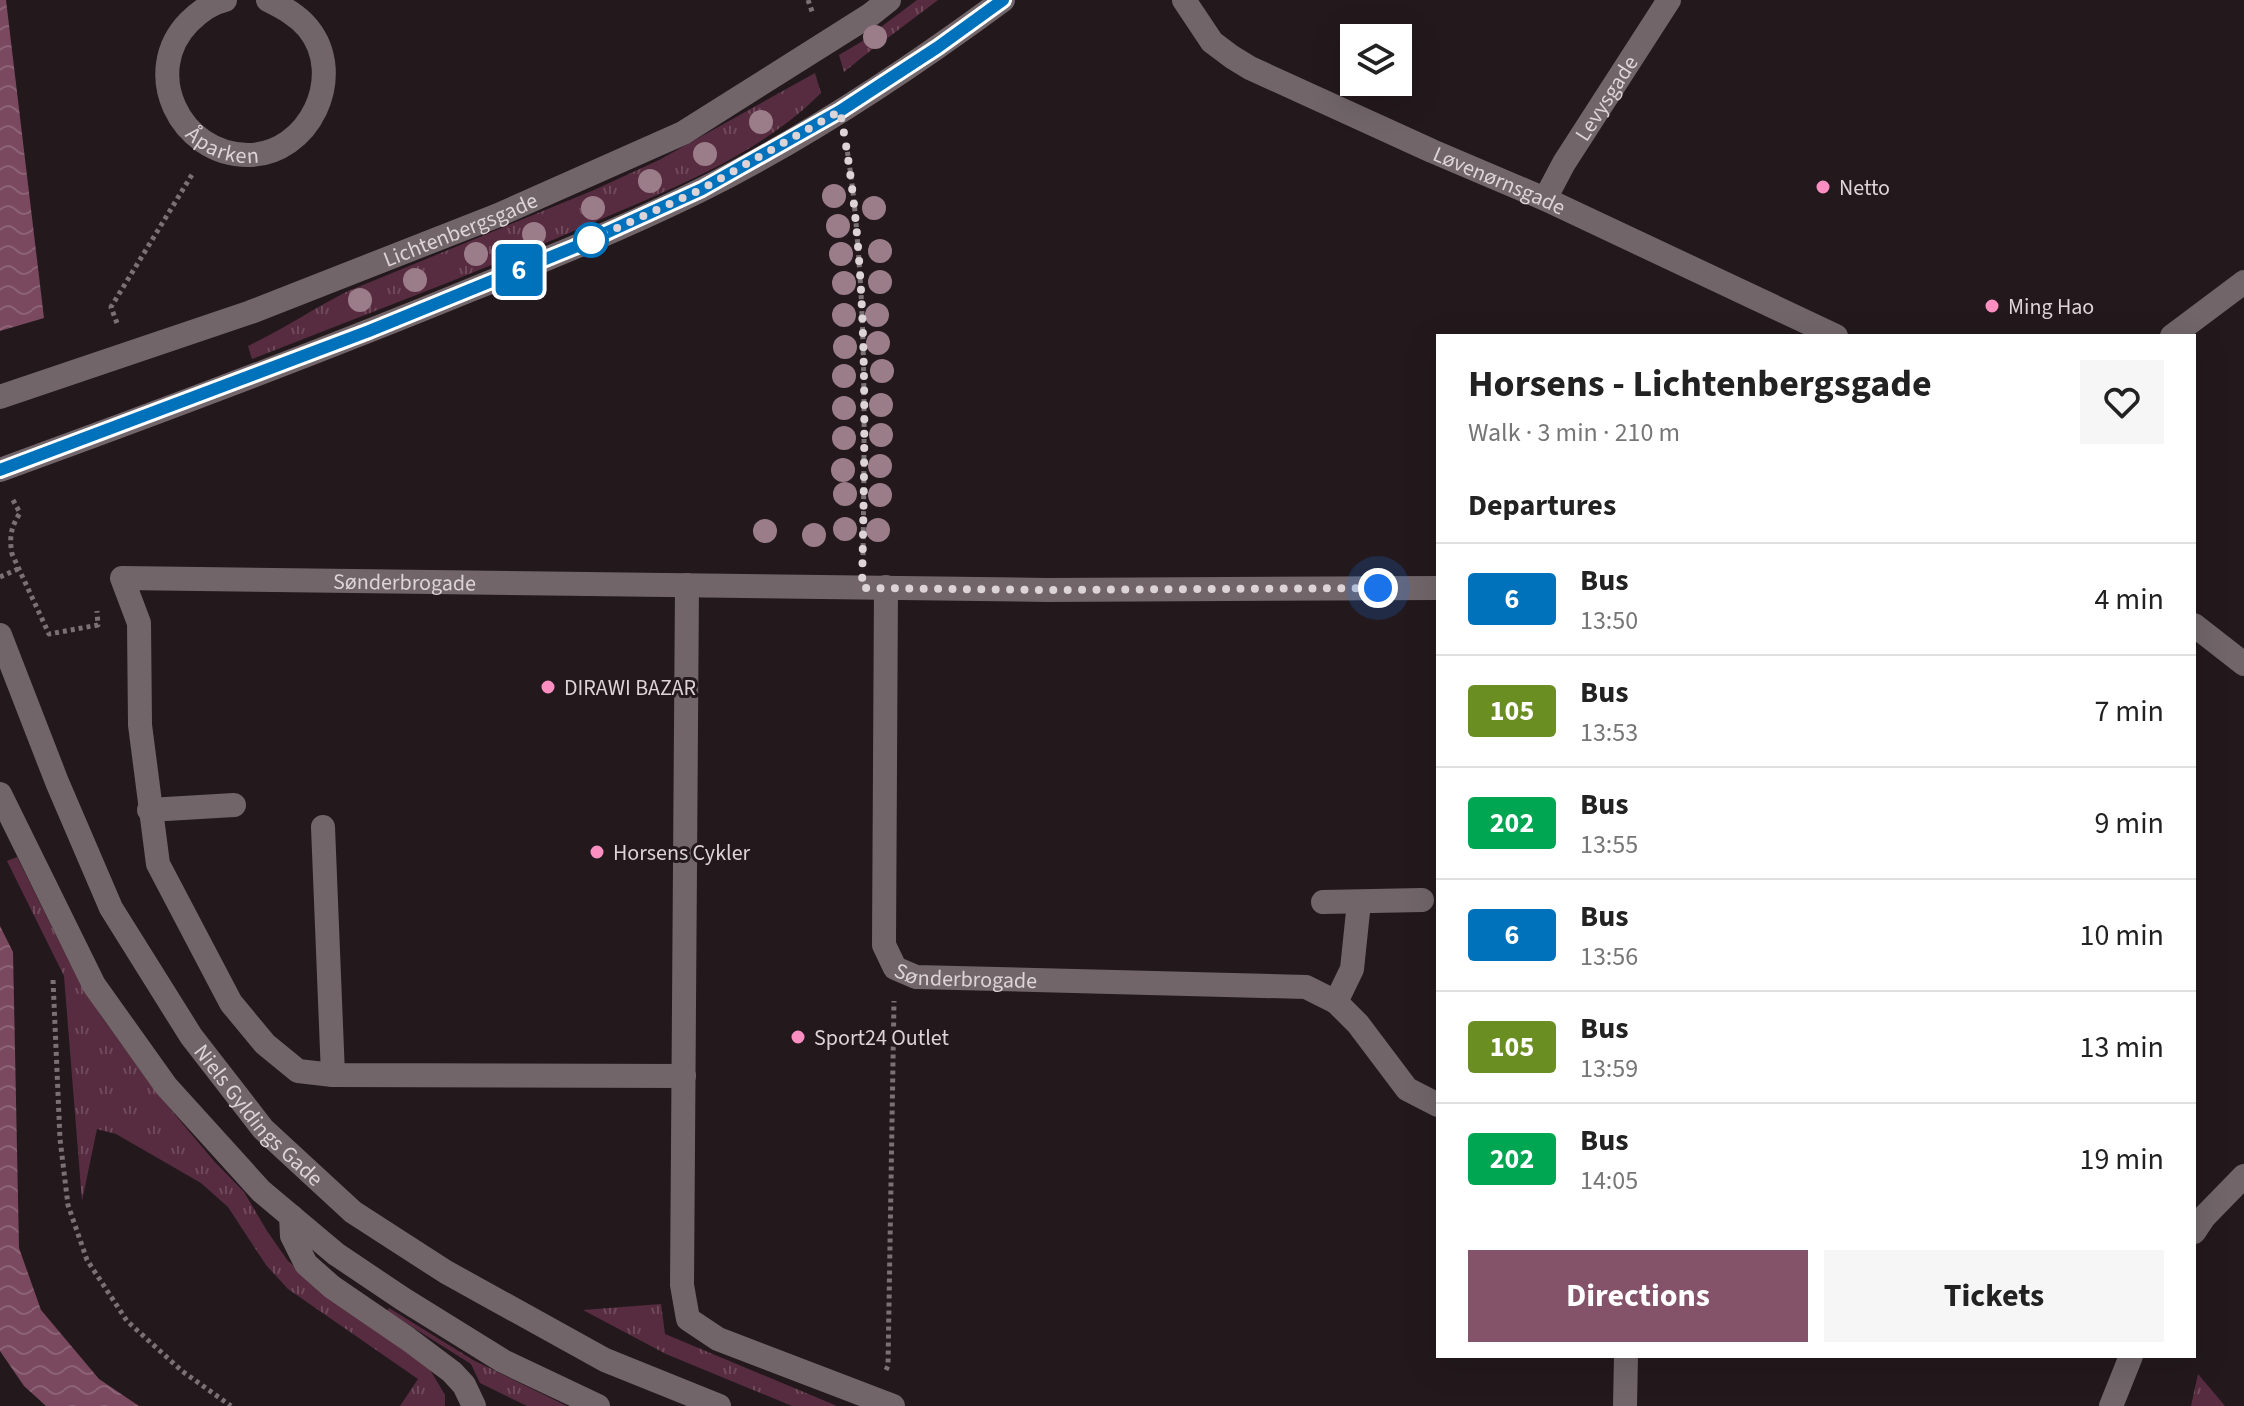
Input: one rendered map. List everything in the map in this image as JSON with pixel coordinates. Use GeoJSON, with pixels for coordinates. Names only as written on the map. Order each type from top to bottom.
{"type":"FeatureCollection","features":[{"type":"Feature","properties":{"kind":"street","name":"Åparken"},"geometry":{"type":"LineString","coordinates":[[225,0],[199,12],[182,29],[172,48],[167,68],[169,93],[176,113],[190,132],[209,145],[248,155],[269,151],[289,141],[306,126],[317,109],[324,80],[321,54],[310,30],[292,12],[268,0]]}},
{"type":"Feature","properties":{"kind":"street","name":"Lichtenbergsgade"},"geometry":{"type":"LineString","coordinates":[[0,397],[251,312],[496,216],[683,133],[889,0]]}},
{"type":"Feature","properties":{"kind":"street"},"geometry":{"type":"LineString","coordinates":[[3,478],[575,247],[702,189],[840,111],[1003,0]]}},
{"type":"Feature","properties":{"kind":"street","name":"Løvenørnsgade"},"geometry":{"type":"LineString","coordinates":[[1184,0],[1212,42],[1250,68],[1545,199],[1832,334]]}},
{"type":"Feature","properties":{"kind":"street","name":"Levysgade"},"geometry":{"type":"LineString","coordinates":[[1545,199],[1564,163],[1669,0]]}},
{"type":"Feature","properties":{"kind":"street"},"geometry":{"type":"LineString","coordinates":[[2175,334],[2244,282]]}},
{"type":"Feature","properties":{"kind":"street","name":"Sønderbrogade"},"geometry":{"type":"LineString","coordinates":[[149,810],[140,725],[139,623],[122,578],[1047,590],[1436,588]]}},
{"type":"Feature","properties":{"kind":"street"},"geometry":{"type":"LineString","coordinates":[[687,585],[682,1285],[688,1319],[718,1339],[883,1402]]}},
{"type":"Feature","properties":{"kind":"street","name":"Sønderbrogade"},"geometry":{"type":"LineString","coordinates":[[874,588],[884,945],[895,968],[916,977],[1306,987],[1336,1002],[1358,1024],[1407,1089],[1436,1104]]}},
{"type":"Feature","properties":{"kind":"street"},"geometry":{"type":"LineString","coordinates":[[2196,627],[2244,664]]}},
{"type":"Feature","properties":{"kind":"street","name":"Niels Gyldings Gade"},"geometry":{"type":"LineString","coordinates":[[0,635],[57,782],[111,908],[191,1036],[263,1129],[353,1212],[446,1272],[605,1360],[719,1406]]}},
{"type":"Feature","properties":{"kind":"street"},"geometry":{"type":"LineString","coordinates":[[0,794],[94,985],[166,1086],[261,1191],[336,1254],[403,1299],[503,1361],[598,1406]]}},
{"type":"Feature","properties":{"kind":"street"},"geometry":{"type":"LineString","coordinates":[[234,805],[149,810],[158,864],[231,1003],[265,1044],[298,1071],[333,1075],[684,1076]]}},
{"type":"Feature","properties":{"kind":"street"},"geometry":{"type":"LineString","coordinates":[[323,827],[333,1075]]}},
{"type":"Feature","properties":{"kind":"street"},"geometry":{"type":"LineString","coordinates":[[1323,902],[1422,900]]}},
{"type":"Feature","properties":{"kind":"street"},"geometry":{"type":"LineString","coordinates":[[1336,1002],[1352,969],[1359,902]]}},
{"type":"Feature","properties":{"kind":"street"},"geometry":{"type":"LineString","coordinates":[[2196,1229],[2244,1176]]}},
{"type":"Feature","properties":{"kind":"street"},"geometry":{"type":"LineString","coordinates":[[291,1216],[292,1236],[306,1264],[332,1287],[452,1372],[464,1385],[474,1406]]}},
{"type":"Feature","properties":{"kind":"street"},"geometry":{"type":"LineString","coordinates":[[1625,1406],[1626,1358]]}},
{"type":"Feature","properties":{"kind":"street"},"geometry":{"type":"LineString","coordinates":[[2111,1406],[2130,1358]]}},
{"type":"Feature","properties":{"kind":"path"},"geometry":{"type":"LineString","coordinates":[[808,0],[822,46]]}},
{"type":"Feature","properties":{"kind":"path"},"geometry":{"type":"LineString","coordinates":[[840,111],[851,171],[861,299],[874,588]]}},
{"type":"Feature","properties":{"kind":"path"},"geometry":{"type":"LineString","coordinates":[[129,353],[111,307],[209,145]]}},
{"type":"Feature","properties":{"kind":"path"},"geometry":{"type":"LineString","coordinates":[[3,478],[20,513],[11,531],[12,554],[49,634],[98,625],[97,610]]}},
{"type":"Feature","properties":{"kind":"path"},"geometry":{"type":"LineString","coordinates":[[0,577],[18,569]]}},
{"type":"Feature","properties":{"kind":"path"},"geometry":{"type":"LineString","coordinates":[[883,1402],[888,1366],[895,968]]}},
{"type":"Feature","properties":{"kind":"path"},"geometry":{"type":"LineString","coordinates":[[52,972],[60,1139],[68,1205],[87,1260],[127,1321],[182,1371],[231,1406]]}},
{"type":"Feature","properties":{"kind":"green space"},"geometry":{"type":"Polygon","coordinates":[[[917,0],[938,0],[844,72],[839,55],[917,0]]]}},
{"type":"Feature","properties":{"kind":"green space"},"geometry":{"type":"Polygon","coordinates":[[[815,73],[821,93],[770,135],[712,169],[506,259],[252,359],[248,346],[346,292],[659,160],[815,73]]]}},
{"type":"Feature","properties":{"kind":"green space"},"geometry":{"type":"Polygon","coordinates":[[[17,857],[69,961],[101,1016],[156,1092],[244,1192],[288,1261],[429,1368],[445,1395],[445,1406],[400,1406],[418,1379],[288,1289],[266,1265],[228,1207],[201,1183],[116,1134],[97,1129],[82,1201],[64,976],[7,861],[17,857]]]}},
{"type":"Feature","properties":{"kind":"green space"},"geometry":{"type":"Polygon","coordinates":[[[661,1304],[665,1334],[837,1406],[792,1406],[666,1354],[583,1310],[661,1304]]]}},
{"type":"Feature","properties":{"kind":"green space"},"geometry":{"type":"Polygon","coordinates":[[[389,1308],[473,1360],[567,1406],[527,1406],[480,1383],[471,1364],[387,1311],[389,1308]]]}},
{"type":"Feature","properties":{"kind":"green space"},"geometry":{"type":"Polygon","coordinates":[[[2198,1374],[2225,1406],[2191,1406],[2198,1374]]]}},
{"type":"Feature","properties":{"kind":"water"},"geometry":{"type":"Polygon","coordinates":[[[0,0],[6,0],[44,318],[0,331],[0,0]]]}},
{"type":"Feature","properties":{"kind":"water"},"geometry":{"type":"Polygon","coordinates":[[[0,926],[13,952],[19,1248],[41,1310],[99,1379],[139,1406],[46,1406],[24,1386],[0,1351],[0,926]]]}},
{"type":"Feature","properties":{"kind":"bus line","name":"6"},"geometry":{"type":"LineString","coordinates":[[0,470],[369,331],[575,247],[702,189],[840,111],[1003,0]]}},
{"type":"Feature","properties":{"kind":"place","name":"Netto"},"geometry":{"type":"Point","coordinates":[1823,187]}},
{"type":"Feature","properties":{"kind":"place","name":"Ming Hao"},"geometry":{"type":"Point","coordinates":[1992,306]}},
{"type":"Feature","properties":{"kind":"place","name":"DIRAWI BAZAR"},"geometry":{"type":"Point","coordinates":[548,687]}},
{"type":"Feature","properties":{"kind":"place","name":"Horsens Cykler"},"geometry":{"type":"Point","coordinates":[597,852]}},
{"type":"Feature","properties":{"kind":"place","name":"Sport24 Outlet"},"geometry":{"type":"Point","coordinates":[798,1037]}},
{"type":"Feature","properties":{"kind":"route"},"geometry":{"type":"LineString","coordinates":[[591,240],[702,189],[840,111],[851,171],[856,223],[865,381],[862,588],[1378,588]]}}]}
